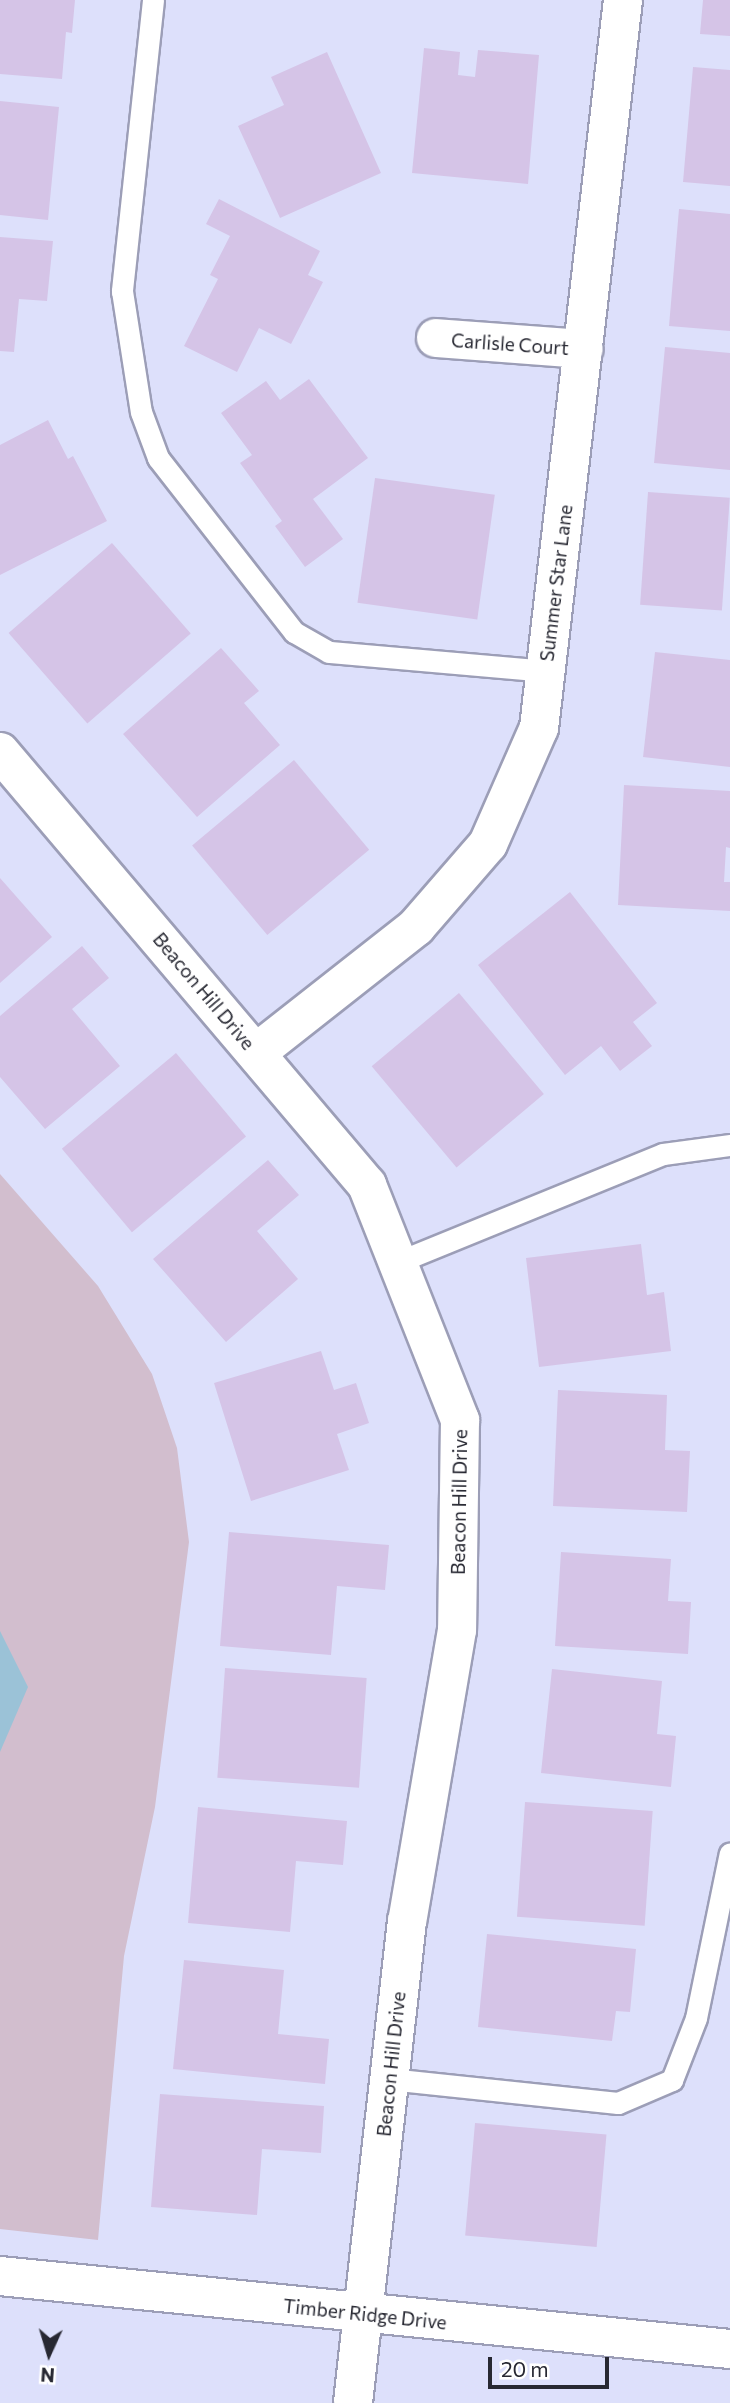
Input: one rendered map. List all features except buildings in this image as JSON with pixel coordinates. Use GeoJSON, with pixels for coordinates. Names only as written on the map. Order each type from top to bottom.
{"type":"FeatureCollection","features":[{"type":"Feature","properties":{"kind":"street","name":"Summer Star Lane"},"geometry":{"type":"LineString","coordinates":[[256,1053],[416,927],[488,844],[538,728],[623,0]]}},
{"type":"Feature","properties":{"kind":"street","name":"Carlisle Court"},"geometry":{"type":"LineString","coordinates":[[436,338],[584,349]]}},
{"type":"Feature","properties":{"kind":"street","name":"Beacon Hill Drive"},"geometry":{"type":"LineString","coordinates":[[0,752],[368,1185],[460,1420],[457,1630],[407,1921],[353,2403]]}},
{"type":"Feature","properties":{"kind":"street","name":"Timber Ridge Drive"},"geometry":{"type":"LineString","coordinates":[[0,2276],[730,2349]]}},
{"type":"Feature","properties":{"kind":"lane"},"geometry":{"type":"LineString","coordinates":[[153,0],[122,291],[141,412],[158,458],[193,507],[294,632],[329,652],[545,671]]}},
{"type":"Feature","properties":{"kind":"lane"},"geometry":{"type":"LineString","coordinates":[[398,1262],[663,1154],[730,1145]]}},
{"type":"Feature","properties":{"kind":"lane"},"geometry":{"type":"LineString","coordinates":[[389,2079],[618,2103],[672,2080],[696,2018],[730,1853]]}},
{"type":"Feature","properties":{"kind":"shaded area"},"geometry":{"type":"Polygon","coordinates":[[[0,1174],[98,1286],[152,1374],[177,1448],[189,1542],[155,1807],[124,1956],[98,2240],[0,2229],[0,1174]]]}},
{"type":"Feature","properties":{"kind":"water"},"geometry":{"type":"Polygon","coordinates":[[[0,1631],[28,1687],[0,1752],[0,1631]]]}}]}
